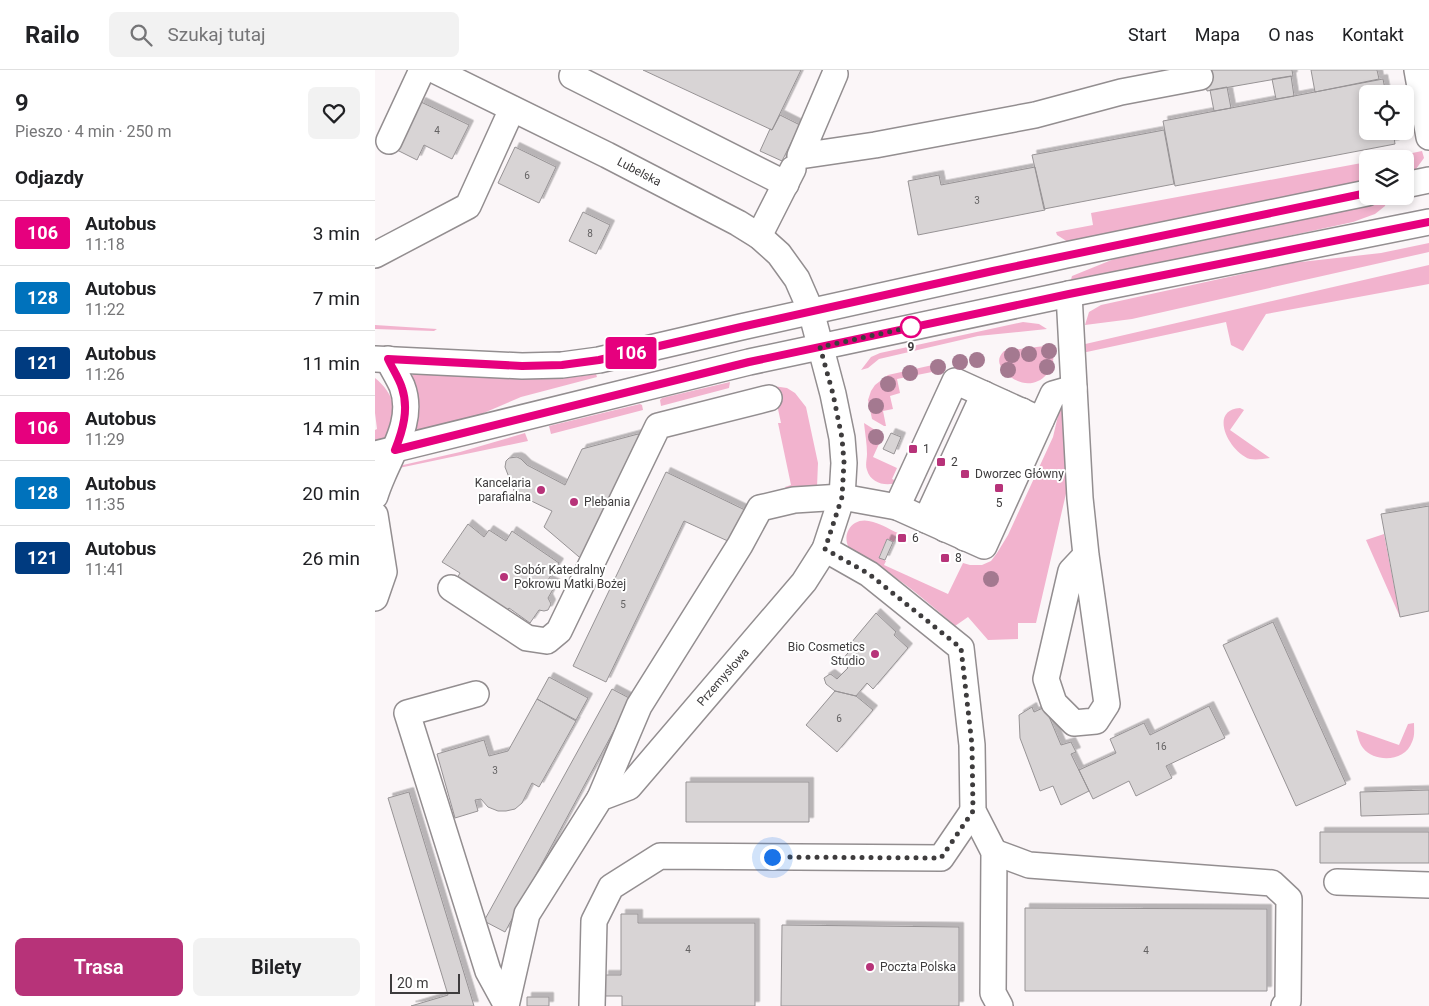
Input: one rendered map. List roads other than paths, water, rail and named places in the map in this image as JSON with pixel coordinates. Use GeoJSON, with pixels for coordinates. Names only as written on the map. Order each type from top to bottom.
{"type":"FeatureCollection","features":[{"type":"Feature","properties":{"kind":"street"},"geometry":{"type":"LineString","coordinates":[[389,141],[423,70]]}},
{"type":"Feature","properties":{"kind":"street","name":"Lubelska"},"geometry":{"type":"LineString","coordinates":[[434,70],[607,154],[759,236],[779,254],[791,270],[803,291],[811,311]]}},
{"type":"Feature","properties":{"kind":"street"},"geometry":{"type":"LineString","coordinates":[[575,70],[572,76],[786,184]]}},
{"type":"Feature","properties":{"kind":"street"},"geometry":{"type":"LineString","coordinates":[[1417,70],[1429,137]]}},
{"type":"Feature","properties":{"kind":"street"},"geometry":{"type":"LineString","coordinates":[[759,236],[800,156],[835,74]]}},
{"type":"Feature","properties":{"kind":"street"},"geometry":{"type":"LineString","coordinates":[[800,156],[875,146],[1035,115],[1121,92],[1200,77]]}},
{"type":"Feature","properties":{"kind":"street"},"geometry":{"type":"LineString","coordinates":[[375,255],[469,206],[512,109]]}},
{"type":"Feature","properties":{"kind":"street"},"geometry":{"type":"LineString","coordinates":[[1414,183],[1429,180]]}},
{"type":"Feature","properties":{"kind":"street"},"geometry":{"type":"LineString","coordinates":[[381,359],[522,366],[562,365],[599,360],[811,311],[1359,195]]}},
{"type":"Feature","properties":{"kind":"street"},"geometry":{"type":"LineString","coordinates":[[385,452],[749,362],[1069,294],[1429,222]]}},
{"type":"Feature","properties":{"kind":"street"},"geometry":{"type":"LineString","coordinates":[[1069,294],[1080,498],[1107,704],[1097,722],[1074,724],[1054,703],[1047,680],[1071,571],[1086,555]]}},
{"type":"Feature","properties":{"kind":"street","name":"Przemysłowa"},"geometry":{"type":"LineString","coordinates":[[600,798],[629,787],[804,582],[825,549],[842,497],[844,462],[842,438],[833,394],[811,311]]}},
{"type":"Feature","properties":{"kind":"street"},"geometry":{"type":"LineString","coordinates":[[375,496],[382,476],[385,452],[402,433],[406,408],[402,388],[381,359]]}},
{"type":"Feature","properties":{"kind":"street"},"geometry":{"type":"LineString","coordinates":[[897,507],[955,381],[1013,407],[1074,388]]}},
{"type":"Feature","properties":{"kind":"street"},"geometry":{"type":"LineString","coordinates":[[451,588],[527,638],[547,640],[559,631],[658,426],[649,387]]}},
{"type":"Feature","properties":{"kind":"street"},"geometry":{"type":"LineString","coordinates":[[658,426],[769,398]]}},
{"type":"Feature","properties":{"kind":"street"},"geometry":{"type":"LineString","coordinates":[[506,1005],[527,914],[600,798],[639,706],[740,545],[759,508],[794,500],[842,497],[897,507],[984,546],[1013,407]]}},
{"type":"Feature","properties":{"kind":"street"},"geometry":{"type":"LineString","coordinates":[[945,529],[1013,407]]}},
{"type":"Feature","properties":{"kind":"street"},"geometry":{"type":"LineString","coordinates":[[375,515],[384,572],[375,598]]}},
{"type":"Feature","properties":{"kind":"street"},"geometry":{"type":"LineString","coordinates":[[825,549],[869,574],[961,648],[972,745],[973,811],[994,852],[993,993],[999,1006]]}},
{"type":"Feature","properties":{"kind":"street"},"geometry":{"type":"LineString","coordinates":[[476,694],[407,713],[488,971],[506,1005]]}},
{"type":"Feature","properties":{"kind":"street"},"geometry":{"type":"LineString","coordinates":[[592,1006],[594,922],[611,887],[660,856],[941,858],[973,811]]}},
{"type":"Feature","properties":{"kind":"street"},"geometry":{"type":"LineString","coordinates":[[994,852],[1029,865],[1272,883],[1289,899],[1287,1001],[1283,1006]]}},
{"type":"Feature","properties":{"kind":"street"},"geometry":{"type":"LineString","coordinates":[[1337,882],[1429,885]]}},
{"type":"Feature","properties":{"kind":"place","name":"9"},"geometry":{"type":"Point","coordinates":[911,327]}},
{"type":"Feature","properties":{"kind":"place","name":"1"},"geometry":{"type":"Point","coordinates":[913,449]}},
{"type":"Feature","properties":{"kind":"place","name":"2"},"geometry":{"type":"Point","coordinates":[941,462]}},
{"type":"Feature","properties":{"kind":"place","name":"Dworzec Główny"},"geometry":{"type":"Point","coordinates":[965,474]}},
{"type":"Feature","properties":{"kind":"place","name":"5"},"geometry":{"type":"Point","coordinates":[999,488]}},
{"type":"Feature","properties":{"kind":"place","name":"Kancelaria parafialna"},"geometry":{"type":"Point","coordinates":[541,490]}},
{"type":"Feature","properties":{"kind":"place","name":"Plebania"},"geometry":{"type":"Point","coordinates":[574,502]}},
{"type":"Feature","properties":{"kind":"place","name":"6"},"geometry":{"type":"Point","coordinates":[902,538]}},
{"type":"Feature","properties":{"kind":"place","name":"8"},"geometry":{"type":"Point","coordinates":[945,558]}},
{"type":"Feature","properties":{"kind":"place","name":"Sobór Katedralny Pokrowu Matki Bożej"},"geometry":{"type":"Point","coordinates":[504,577]}},
{"type":"Feature","properties":{"kind":"place","name":"Bio Cosmetics Studio"},"geometry":{"type":"Point","coordinates":[875,654]}},
{"type":"Feature","properties":{"kind":"place","name":"Poczta Polska"},"geometry":{"type":"Point","coordinates":[870,967]}}]}
